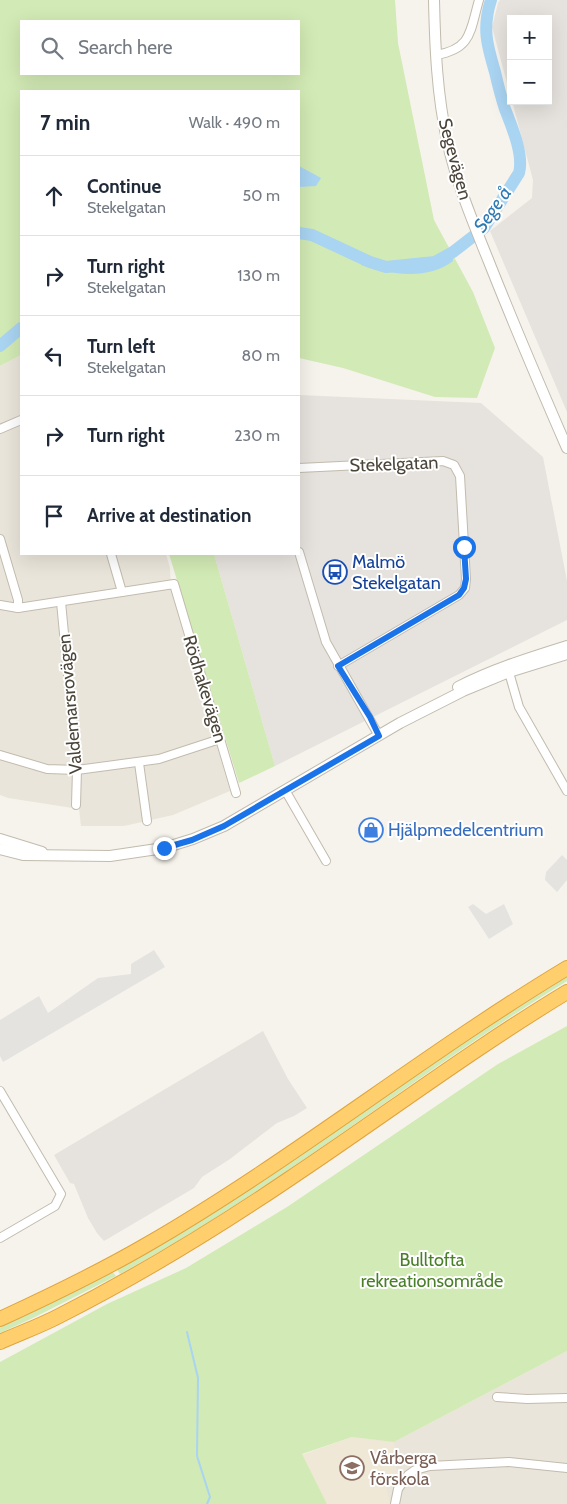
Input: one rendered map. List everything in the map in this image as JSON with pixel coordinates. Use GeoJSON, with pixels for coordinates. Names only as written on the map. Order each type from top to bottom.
{"type":"FeatureCollection","features":[{"type":"Feature","properties":{"kind":"highway"},"geometry":{"type":"LineString","coordinates":[[0,1319],[148,1245],[282,1158],[457,1037],[567,968]]}},
{"type":"Feature","properties":{"kind":"highway"},"geometry":{"type":"LineString","coordinates":[[0,1343],[57,1317],[126,1280],[204,1234],[288,1179],[462,1059],[567,992]]}},
{"type":"Feature","properties":{"kind":"street","name":"Segevägen"},"geometry":{"type":"LineString","coordinates":[[434,0],[436,55],[440,93],[447,140],[457,179],[512,320],[567,448]]}},
{"type":"Feature","properties":{"kind":"street"},"geometry":{"type":"LineString","coordinates":[[436,55],[455,50],[465,42],[479,0]]}},
{"type":"Feature","properties":{"kind":"street"},"geometry":{"type":"LineString","coordinates":[[0,429],[20,420]]}},
{"type":"Feature","properties":{"kind":"street","name":"Stekelgatan"},"geometry":{"type":"LineString","coordinates":[[300,468],[443,461],[454,465],[460,476],[466,579],[464,588],[459,595],[338,666]]}},
{"type":"Feature","properties":{"kind":"street"},"geometry":{"type":"LineString","coordinates":[[0,539],[18,600],[18,608]]}},
{"type":"Feature","properties":{"kind":"street"},"geometry":{"type":"LineString","coordinates":[[0,605],[18,608],[122,592],[111,555]]}},
{"type":"Feature","properties":{"kind":"street"},"geometry":{"type":"LineString","coordinates":[[300,555],[326,642],[379,736]]}},
{"type":"Feature","properties":{"kind":"street","name":"Rödhakevägen"},"geometry":{"type":"LineString","coordinates":[[122,592],[174,584],[236,793]]}},
{"type":"Feature","properties":{"kind":"street","name":"Valdemarsrovägen"},"geometry":{"type":"LineString","coordinates":[[61,602],[77,770],[76,806]]}},
{"type":"Feature","properties":{"kind":"street"},"geometry":{"type":"LineString","coordinates":[[0,849],[23,854],[110,856],[164,848],[192,840],[224,826],[400,723],[508,668],[567,646]]}},
{"type":"Feature","properties":{"kind":"street"},"geometry":{"type":"LineString","coordinates":[[508,668],[567,654]]}},
{"type":"Feature","properties":{"kind":"street"},"geometry":{"type":"LineString","coordinates":[[508,668],[519,707],[567,791]]}},
{"type":"Feature","properties":{"kind":"street"},"geometry":{"type":"LineString","coordinates":[[0,755],[47,769],[77,770],[159,759],[220,739]]}},
{"type":"Feature","properties":{"kind":"street"},"geometry":{"type":"LineString","coordinates":[[139,763],[147,821]]}},
{"type":"Feature","properties":{"kind":"street"},"geometry":{"type":"LineString","coordinates":[[285,790],[326,861]]}},
{"type":"Feature","properties":{"kind":"street"},"geometry":{"type":"LineString","coordinates":[[0,839],[26,846],[48,855]]}},
{"type":"Feature","properties":{"kind":"street"},"geometry":{"type":"LineString","coordinates":[[0,1091],[61,1194],[55,1206],[0,1238]]}},
{"type":"Feature","properties":{"kind":"street"},"geometry":{"type":"LineString","coordinates":[[497,1397],[567,1398]]}},
{"type":"Feature","properties":{"kind":"street"},"geometry":{"type":"LineString","coordinates":[[395,1504],[398,1489],[408,1475],[415,1470],[430,1466],[509,1462],[567,1468]]}},
{"type":"Feature","properties":{"kind":"shaded area"},"geometry":{"type":"Polygon","coordinates":[[[500,0],[567,0],[567,412],[490,231],[532,198],[533,180],[513,105],[552,105],[552,15],[507,15],[507,83],[492,27],[500,0]]]}},
{"type":"Feature","properties":{"kind":"shaded area"},"geometry":{"type":"Polygon","coordinates":[[[20,356],[20,555],[166,555],[170,568],[171,589],[230,791],[173,815],[124,826],[81,826],[79,809],[8,798],[0,795],[0,366],[20,356]]]}},
{"type":"Feature","properties":{"kind":"shaded area"},"geometry":{"type":"Polygon","coordinates":[[[300,395],[481,403],[543,457],[567,581],[567,620],[275,766],[214,555],[300,555],[300,395]]]}},
{"type":"Feature","properties":{"kind":"shaded area"},"geometry":{"type":"Polygon","coordinates":[[[562,855],[567,860],[567,880],[557,892],[545,880],[546,872],[562,855]]]}},
{"type":"Feature","properties":{"kind":"shaded area"},"geometry":{"type":"Polygon","coordinates":[[[473,904],[486,914],[504,904],[513,924],[489,939],[468,907],[473,904]]]}},
{"type":"Feature","properties":{"kind":"shaded area"},"geometry":{"type":"Polygon","coordinates":[[[154,950],[165,967],[3,1062],[0,1056],[0,1020],[39,996],[48,1013],[98,978],[131,974],[131,964],[154,950]]]}},
{"type":"Feature","properties":{"kind":"shaded area"},"geometry":{"type":"Polygon","coordinates":[[[263,1031],[288,1079],[307,1108],[277,1123],[230,1159],[202,1177],[194,1188],[104,1241],[88,1218],[74,1184],[70,1183],[54,1155],[263,1031]]]}},
{"type":"Feature","properties":{"kind":"shaded area"},"geometry":{"type":"Polygon","coordinates":[[[567,1351],[567,1504],[327,1504],[352,1437],[394,1442],[567,1351]]]}},
{"type":"Feature","properties":{"kind":"shaded area","name":"Vårberga förskola"},"geometry":{"type":"Polygon","coordinates":[[[352,1437],[394,1442],[397,1481],[389,1482],[386,1487],[390,1504],[327,1504],[301,1455],[352,1437]]]}},
{"type":"Feature","properties":{"kind":"green space"},"geometry":{"type":"Polygon","coordinates":[[[0,0],[395,0],[398,43],[434,220],[473,292],[495,348],[477,398],[435,397],[343,368],[300,358],[300,90],[20,90],[20,356],[0,366],[0,0]]]}},
{"type":"Feature","properties":{"kind":"green space"},"geometry":{"type":"Polygon","coordinates":[[[169,555],[214,555],[275,766],[239,783],[169,555]]]}},
{"type":"Feature","properties":{"kind":"green space"},"geometry":{"type":"Polygon","coordinates":[[[567,972],[567,981],[455,1054],[235,1205],[178,1241],[120,1274],[116,1268],[567,972]]]}},
{"type":"Feature","properties":{"kind":"green space","name":"Bulltofta rekreationsområde"},"geometry":{"type":"Polygon","coordinates":[[[567,1026],[567,1351],[394,1442],[352,1437],[302,1454],[327,1504],[0,1504],[0,1362],[107,1304],[186,1268],[287,1207],[498,1064],[567,1026]]]}},
{"type":"Feature","properties":{"kind":"green space"},"geometry":{"type":"Polygon","coordinates":[[[111,1270],[116,1276],[0,1333],[0,1324],[111,1270]]]}},
{"type":"Feature","properties":{"kind":"water"},"geometry":{"type":"Polygon","coordinates":[[[300,167],[321,178],[316,186],[300,187],[300,167]]]}},
{"type":"Feature","properties":{"kind":"water"},"geometry":{"type":"Polygon","coordinates":[[[452,257],[453,261],[443,267],[420,273],[396,273],[361,265],[363,261],[386,268],[408,270],[441,263],[452,257]]]}},
{"type":"Feature","properties":{"kind":"waterway","name":"Sege å"},"geometry":{"type":"LineString","coordinates":[[300,233],[312,235],[370,262],[386,267],[435,262],[453,252],[484,228],[519,173],[520,166],[519,150],[502,100],[488,45],[486,28],[491,0]]}},
{"type":"Feature","properties":{"kind":"waterway","name":"Sege å"},"geometry":{"type":"LineString","coordinates":[[0,346],[20,329]]}},
{"type":"Feature","properties":{"kind":"waterway"},"geometry":{"type":"LineString","coordinates":[[187,1332],[198,1378],[197,1456],[210,1497],[207,1504]]}},
{"type":"Feature","properties":{"kind":"place","name":"Malmö Stekelgatan"},"geometry":{"type":"Point","coordinates":[335,572]}},
{"type":"Feature","properties":{"kind":"place","name":"Hjälpmedelcentrium"},"geometry":{"type":"Point","coordinates":[371,830]}},
{"type":"Feature","properties":{"kind":"place","name":"Vårberga förskola"},"geometry":{"type":"Point","coordinates":[352,1468]}},
{"type":"Feature","properties":{"kind":"route"},"geometry":{"type":"LineString","coordinates":[[164,848],[192,840],[224,826],[379,736],[370,717],[338,666],[459,595],[464,588],[466,579],[464,547]]}}]}
